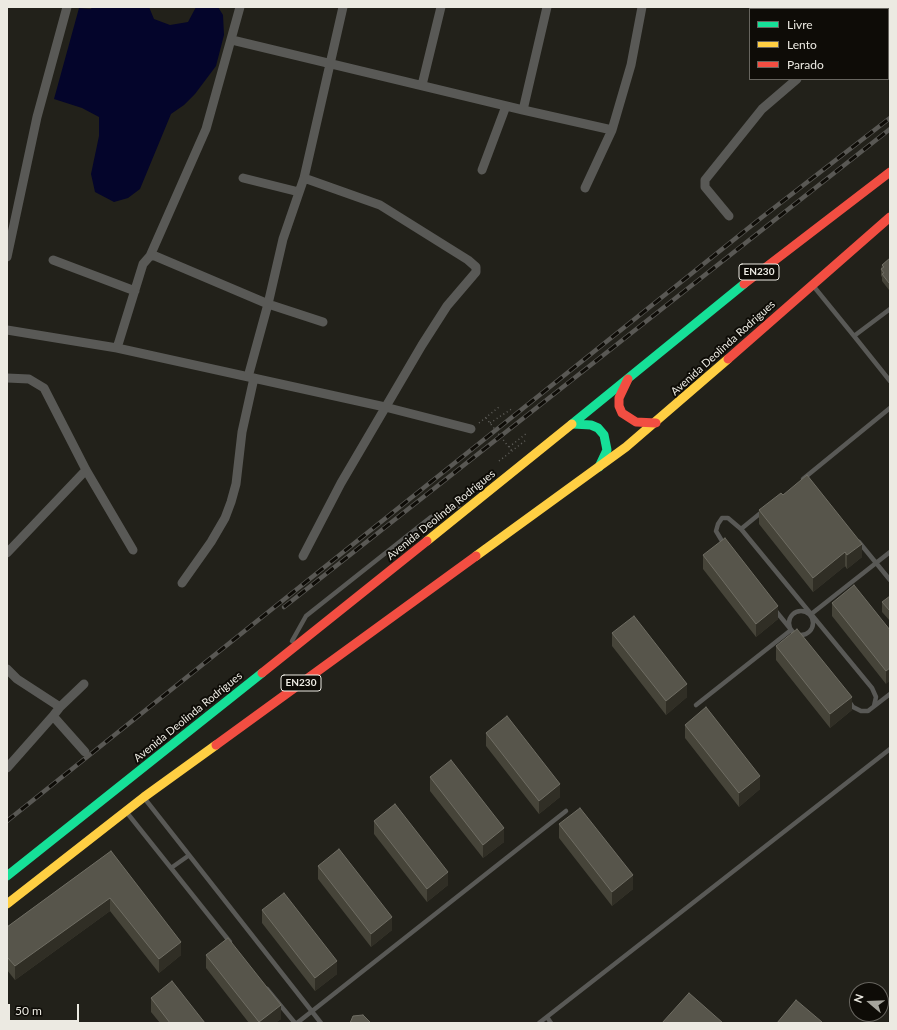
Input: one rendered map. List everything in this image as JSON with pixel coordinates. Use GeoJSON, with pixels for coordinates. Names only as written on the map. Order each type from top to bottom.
{"type":"FeatureCollection","features":[{"type":"Feature","properties":{"kind":"highway","name":"Avenida Deolinda Rodrigues"},"geometry":{"type":"LineString","coordinates":[[7,876],[480,499],[573,424],[630,375],[744,284],[890,172]]}},
{"type":"Feature","properties":{"kind":"highway","name":"Avenida Deolinda Rodrigues"},"geometry":{"type":"LineString","coordinates":[[7,904],[144,797],[598,469],[656,423],[812,284],[889,220]]}},
{"type":"Feature","properties":{"kind":"highway"},"geometry":{"type":"LineString","coordinates":[[630,375],[619,398],[619,406],[622,413],[636,422],[656,423]]}},
{"type":"Feature","properties":{"kind":"highway"},"geometry":{"type":"LineString","coordinates":[[573,424],[591,425],[598,428],[604,435],[608,450],[598,469]]}},
{"type":"Feature","properties":{"kind":"street"},"geometry":{"type":"LineString","coordinates":[[7,257],[37,117],[67,7]]}},
{"type":"Feature","properties":{"kind":"street"},"geometry":{"type":"LineString","coordinates":[[117,348],[143,264],[150,256],[183,186],[206,129],[240,7]]}},
{"type":"Feature","properties":{"kind":"street"},"geometry":{"type":"LineString","coordinates":[[182,583],[211,542],[225,518],[232,502],[236,484],[242,432],[251,378],[283,239],[304,178],[343,7]]}},
{"type":"Feature","properties":{"kind":"street"},"geometry":{"type":"LineString","coordinates":[[422,85],[441,7]]}},
{"type":"Feature","properties":{"kind":"street"},"geometry":{"type":"LineString","coordinates":[[523,110],[547,7]]}},
{"type":"Feature","properties":{"kind":"street"},"geometry":{"type":"LineString","coordinates":[[585,188],[612,130],[631,65],[642,7]]}},
{"type":"Feature","properties":{"kind":"street"},"geometry":{"type":"LineString","coordinates":[[232,40],[612,130]]}},
{"type":"Feature","properties":{"kind":"street"},"geometry":{"type":"LineString","coordinates":[[729,216],[705,186],[705,180],[762,109],[796,80]]}},
{"type":"Feature","properties":{"kind":"street"},"geometry":{"type":"LineString","coordinates":[[482,170],[506,106]]}},
{"type":"Feature","properties":{"kind":"street"},"geometry":{"type":"LineString","coordinates":[[243,178],[299,192]]}},
{"type":"Feature","properties":{"kind":"street"},"geometry":{"type":"LineString","coordinates":[[303,556],[340,483],[422,344],[447,306],[476,272],[476,268],[468,260],[380,205],[304,178]]}},
{"type":"Feature","properties":{"kind":"street"},"geometry":{"type":"LineString","coordinates":[[150,256],[155,256],[268,304],[323,322]]}},
{"type":"Feature","properties":{"kind":"street"},"geometry":{"type":"LineString","coordinates":[[53,260],[135,291]]}},
{"type":"Feature","properties":{"kind":"street"},"geometry":{"type":"LineString","coordinates":[[7,330],[117,348],[385,407],[471,429]]}},
{"type":"Feature","properties":{"kind":"street"},"geometry":{"type":"LineString","coordinates":[[7,378],[28,379],[44,388],[86,470],[133,550]]}},
{"type":"Feature","properties":{"kind":"street"},"geometry":{"type":"LineString","coordinates":[[7,553],[86,470]]}},
{"type":"Feature","properties":{"kind":"street"},"geometry":{"type":"LineString","coordinates":[[7,668],[17,679],[60,707]]}},
{"type":"Feature","properties":{"kind":"street"},"geometry":{"type":"LineString","coordinates":[[7,768],[60,707],[84,684]]}},
{"type":"Feature","properties":{"kind":"street"},"geometry":{"type":"LineString","coordinates":[[53,716],[85,752]]}},
{"type":"Feature","properties":{"kind":"lane"},"geometry":{"type":"LineString","coordinates":[[812,284],[890,381]]}},
{"type":"Feature","properties":{"kind":"lane"},"geometry":{"type":"LineString","coordinates":[[854,336],[890,309]]}},
{"type":"Feature","properties":{"kind":"lane"},"geometry":{"type":"LineString","coordinates":[[801,481],[890,408]]}},
{"type":"Feature","properties":{"kind":"lane"},"geometry":{"type":"LineString","coordinates":[[807,476],[812,482]]}},
{"type":"Feature","properties":{"kind":"lane"},"geometry":{"type":"LineString","coordinates":[[283,656],[306,616],[431,516],[480,499]]}},
{"type":"Feature","properties":{"kind":"lane"},"geometry":{"type":"LineString","coordinates":[[741,529],[765,510]]}},
{"type":"Feature","properties":{"kind":"lane"},"geometry":{"type":"LineString","coordinates":[[727,548],[716,531],[722,518],[728,518],[741,529],[810,615],[872,688],[876,697],[874,706]]}},
{"type":"Feature","properties":{"kind":"lane"},"geometry":{"type":"LineString","coordinates":[[856,538],[890,580]]}},
{"type":"Feature","properties":{"kind":"lane"},"geometry":{"type":"LineString","coordinates":[[810,615],[890,552]]}},
{"type":"Feature","properties":{"kind":"lane"},"geometry":{"type":"LineString","coordinates":[[771,605],[801,642]]}},
{"type":"Feature","properties":{"kind":"lane"},"geometry":{"type":"LineString","coordinates":[[802,611],[810,615],[812,625],[808,632],[801,635],[791,630],[789,622],[792,615],[802,611]]}},
{"type":"Feature","properties":{"kind":"lane"},"geometry":{"type":"LineString","coordinates":[[696,705],[791,630]]}},
{"type":"Feature","properties":{"kind":"lane"},"geometry":{"type":"LineString","coordinates":[[844,695],[854,707],[861,711],[868,711],[890,694]]}},
{"type":"Feature","properties":{"kind":"lane"},"geometry":{"type":"LineString","coordinates":[[539,1023],[890,749]]}},
{"type":"Feature","properties":{"kind":"lane"},"geometry":{"type":"LineString","coordinates":[[144,797],[188,856],[321,1023]]}},
{"type":"Feature","properties":{"kind":"lane"},"geometry":{"type":"LineString","coordinates":[[126,811],[236,949]]}},
{"type":"Feature","properties":{"kind":"lane"},"geometry":{"type":"LineString","coordinates":[[265,986],[296,1023],[312,1012],[566,811]]}},
{"type":"Feature","properties":{"kind":"lane"},"geometry":{"type":"LineString","coordinates":[[171,868],[188,856]]}},
{"type":"Feature","properties":{"kind":"lane"},"geometry":{"type":"LineString","coordinates":[[547,1017],[551,1023]]}},
{"type":"Feature","properties":{"kind":"path"},"geometry":{"type":"LineString","coordinates":[[471,429],[499,407]]}},
{"type":"Feature","properties":{"kind":"path"},"geometry":{"type":"LineString","coordinates":[[490,423],[513,408]]}},
{"type":"Feature","properties":{"kind":"path"},"geometry":{"type":"LineString","coordinates":[[486,418],[512,451]]}},
{"type":"Feature","properties":{"kind":"path"},"geometry":{"type":"LineString","coordinates":[[509,447],[527,433]]}},
{"type":"Feature","properties":{"kind":"path"},"geometry":{"type":"LineString","coordinates":[[499,462],[526,440]]}},
{"type":"Feature","properties":{"kind":"water"},"geometry":{"type":"Polygon","coordinates":[[[92,7],[149,7],[154,19],[170,25],[188,22],[196,7],[218,7],[223,15],[224,35],[216,66],[195,94],[184,105],[171,114],[140,189],[128,198],[114,202],[95,192],[91,174],[99,136],[99,117],[82,108],[54,99],[79,8],[91,9],[92,7]]]}},
{"type":"Feature","properties":{"kind":"building"},"geometry":{"type":"Polygon","coordinates":[[[890,258],[889,283],[882,274],[884,273],[881,269],[884,267],[882,265],[890,258]]]}},
{"type":"Feature","properties":{"kind":"building"},"geometry":{"type":"Polygon","coordinates":[[[807,475],[862,544],[847,555],[845,552],[813,578],[759,510],[781,493],[783,495],[807,475]]]}},
{"type":"Feature","properties":{"kind":"building"},"geometry":{"type":"Polygon","coordinates":[[[725,538],[778,606],[756,624],[703,555],[725,538]]]}},
{"type":"Feature","properties":{"kind":"building"},"geometry":{"type":"Polygon","coordinates":[[[854,585],[890,630],[890,668],[886,671],[832,603],[854,585]]]}},
{"type":"Feature","properties":{"kind":"building"},"geometry":{"type":"Polygon","coordinates":[[[890,596],[890,611],[882,602],[890,596]]]}},
{"type":"Feature","properties":{"kind":"building"},"geometry":{"type":"Polygon","coordinates":[[[634,616],[687,684],[666,701],[612,633],[634,616]]]}},
{"type":"Feature","properties":{"kind":"building"},"geometry":{"type":"Polygon","coordinates":[[[797,629],[852,697],[830,714],[776,646],[797,629]]]}},
{"type":"Feature","properties":{"kind":"building"},"geometry":{"type":"Polygon","coordinates":[[[706,707],[760,776],[739,793],[685,725],[706,707]]]}},
{"type":"Feature","properties":{"kind":"building"},"geometry":{"type":"Polygon","coordinates":[[[507,716],[560,784],[539,801],[486,733],[507,716]]]}},
{"type":"Feature","properties":{"kind":"building"},"geometry":{"type":"Polygon","coordinates":[[[451,760],[504,828],[483,845],[430,777],[451,760]]]}},
{"type":"Feature","properties":{"kind":"building"},"geometry":{"type":"Polygon","coordinates":[[[395,804],[448,872],[427,889],[374,821],[395,804]]]}},
{"type":"Feature","properties":{"kind":"building"},"geometry":{"type":"Polygon","coordinates":[[[580,808],[633,875],[612,892],[559,824],[580,808]]]}},
{"type":"Feature","properties":{"kind":"building"},"geometry":{"type":"Polygon","coordinates":[[[339,849],[392,917],[371,934],[318,866],[339,849]]]}},
{"type":"Feature","properties":{"kind":"building"},"geometry":{"type":"Polygon","coordinates":[[[111,851],[181,942],[159,959],[110,898],[15,966],[7,957],[7,927],[111,851]]]}},
{"type":"Feature","properties":{"kind":"building"},"geometry":{"type":"Polygon","coordinates":[[[284,893],[337,961],[315,978],[262,910],[284,893]]]}},
{"type":"Feature","properties":{"kind":"building"},"geometry":{"type":"Polygon","coordinates":[[[228,938],[281,1005],[259,1022],[206,955],[228,938]]]}},
{"type":"Feature","properties":{"kind":"building"},"geometry":{"type":"Polygon","coordinates":[[[172,981],[205,1023],[170,1023],[151,998],[172,981]]]}},
{"type":"Feature","properties":{"kind":"building"},"geometry":{"type":"Polygon","coordinates":[[[689,993],[723,1023],[662,1023],[689,993]]]}},
{"type":"Feature","properties":{"kind":"building"},"geometry":{"type":"Polygon","coordinates":[[[796,1000],[822,1022],[777,1023],[796,1000]]]}},
{"type":"Feature","properties":{"kind":"building"},"geometry":{"type":"Polygon","coordinates":[[[363,1015],[370,1023],[350,1023],[353,1016],[363,1015]]]}},
{"type":"Feature","properties":{"kind":"railway"},"geometry":{"type":"LineString","coordinates":[[7,821],[761,218],[890,118]]}},
{"type":"Feature","properties":{"kind":"railway"},"geometry":{"type":"LineString","coordinates":[[284,607],[890,129]]}},
{"type":"Feature","properties":{"kind":"traffic: fast"},"geometry":{"type":"LineString","coordinates":[[572,424],[744,284]]}},
{"type":"Feature","properties":{"kind":"traffic: fast"},"geometry":{"type":"LineString","coordinates":[[573,424],[591,425],[598,428],[604,435],[607,450],[599,467]]}},
{"type":"Feature","properties":{"kind":"traffic: fast"},"geometry":{"type":"LineString","coordinates":[[7,876],[262,673]]}},
{"type":"Feature","properties":{"kind":"traffic: slow"},"geometry":{"type":"LineString","coordinates":[[476,556],[626,447],[728,359]]}},
{"type":"Feature","properties":{"kind":"traffic: slow"},"geometry":{"type":"LineString","coordinates":[[427,541],[572,424]]}},
{"type":"Feature","properties":{"kind":"traffic: slow"},"geometry":{"type":"LineString","coordinates":[[7,904],[144,797],[216,745]]}},
{"type":"Feature","properties":{"kind":"traffic: jam"},"geometry":{"type":"LineString","coordinates":[[744,284],[890,172]]}},
{"type":"Feature","properties":{"kind":"traffic: jam"},"geometry":{"type":"LineString","coordinates":[[728,359],[890,217]]}},
{"type":"Feature","properties":{"kind":"traffic: jam"},"geometry":{"type":"LineString","coordinates":[[628,379],[619,398],[619,406],[622,413],[636,422],[656,423]]}},
{"type":"Feature","properties":{"kind":"traffic: jam"},"geometry":{"type":"LineString","coordinates":[[262,673],[427,541]]}},
{"type":"Feature","properties":{"kind":"traffic: jam"},"geometry":{"type":"LineString","coordinates":[[216,745],[476,556]]}}]}
